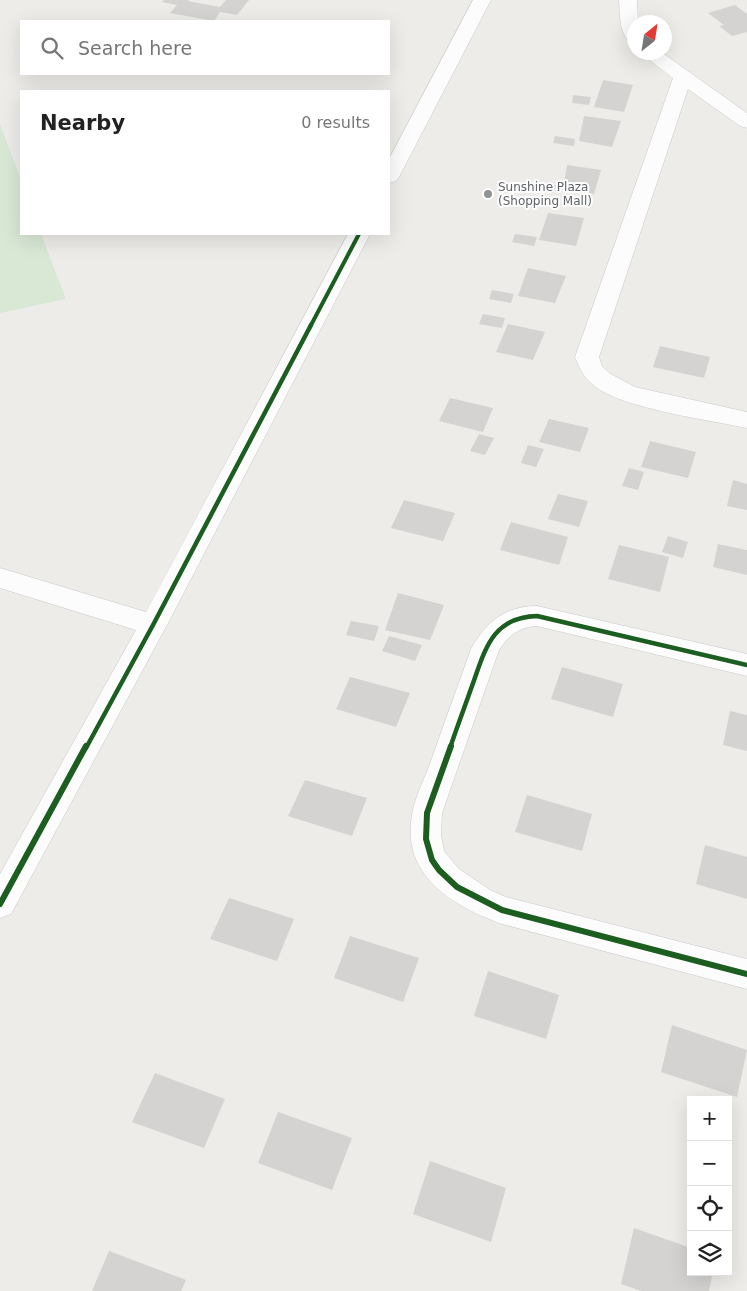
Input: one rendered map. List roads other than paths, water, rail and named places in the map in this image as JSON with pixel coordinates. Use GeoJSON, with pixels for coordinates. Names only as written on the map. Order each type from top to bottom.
{"type":"FeatureCollection","features":[{"type":"Feature","properties":{"kind":"street"},"geometry":{"type":"LineString","coordinates":[[390,175],[482,0]]}},
{"type":"Feature","properties":{"kind":"street"},"geometry":{"type":"LineString","coordinates":[[628,0],[629,15]]}},
{"type":"Feature","properties":{"kind":"street"},"geometry":{"type":"LineString","coordinates":[[658,60],[747,122]]}},
{"type":"Feature","properties":{"kind":"street"},"geometry":{"type":"LineString","coordinates":[[682,78],[587,357],[590,369],[598,377],[635,396],[747,420]]}},
{"type":"Feature","properties":{"kind":"street"},"geometry":{"type":"LineString","coordinates":[[0,904],[153,625],[358,235]]}},
{"type":"Feature","properties":{"kind":"street"},"geometry":{"type":"LineString","coordinates":[[0,578],[153,625]]}},
{"type":"Feature","properties":{"kind":"street"},"geometry":{"type":"LineString","coordinates":[[747,665],[537,616],[526,616],[511,620],[494,635],[485,649],[427,813],[426,831],[427,846],[436,866],[464,892],[502,910],[747,974]]}},
{"type":"Feature","properties":{"kind":"place","name":"Sunshine Plaza (Shopping Mall)"},"geometry":{"type":"Point","coordinates":[488,194]}}]}
